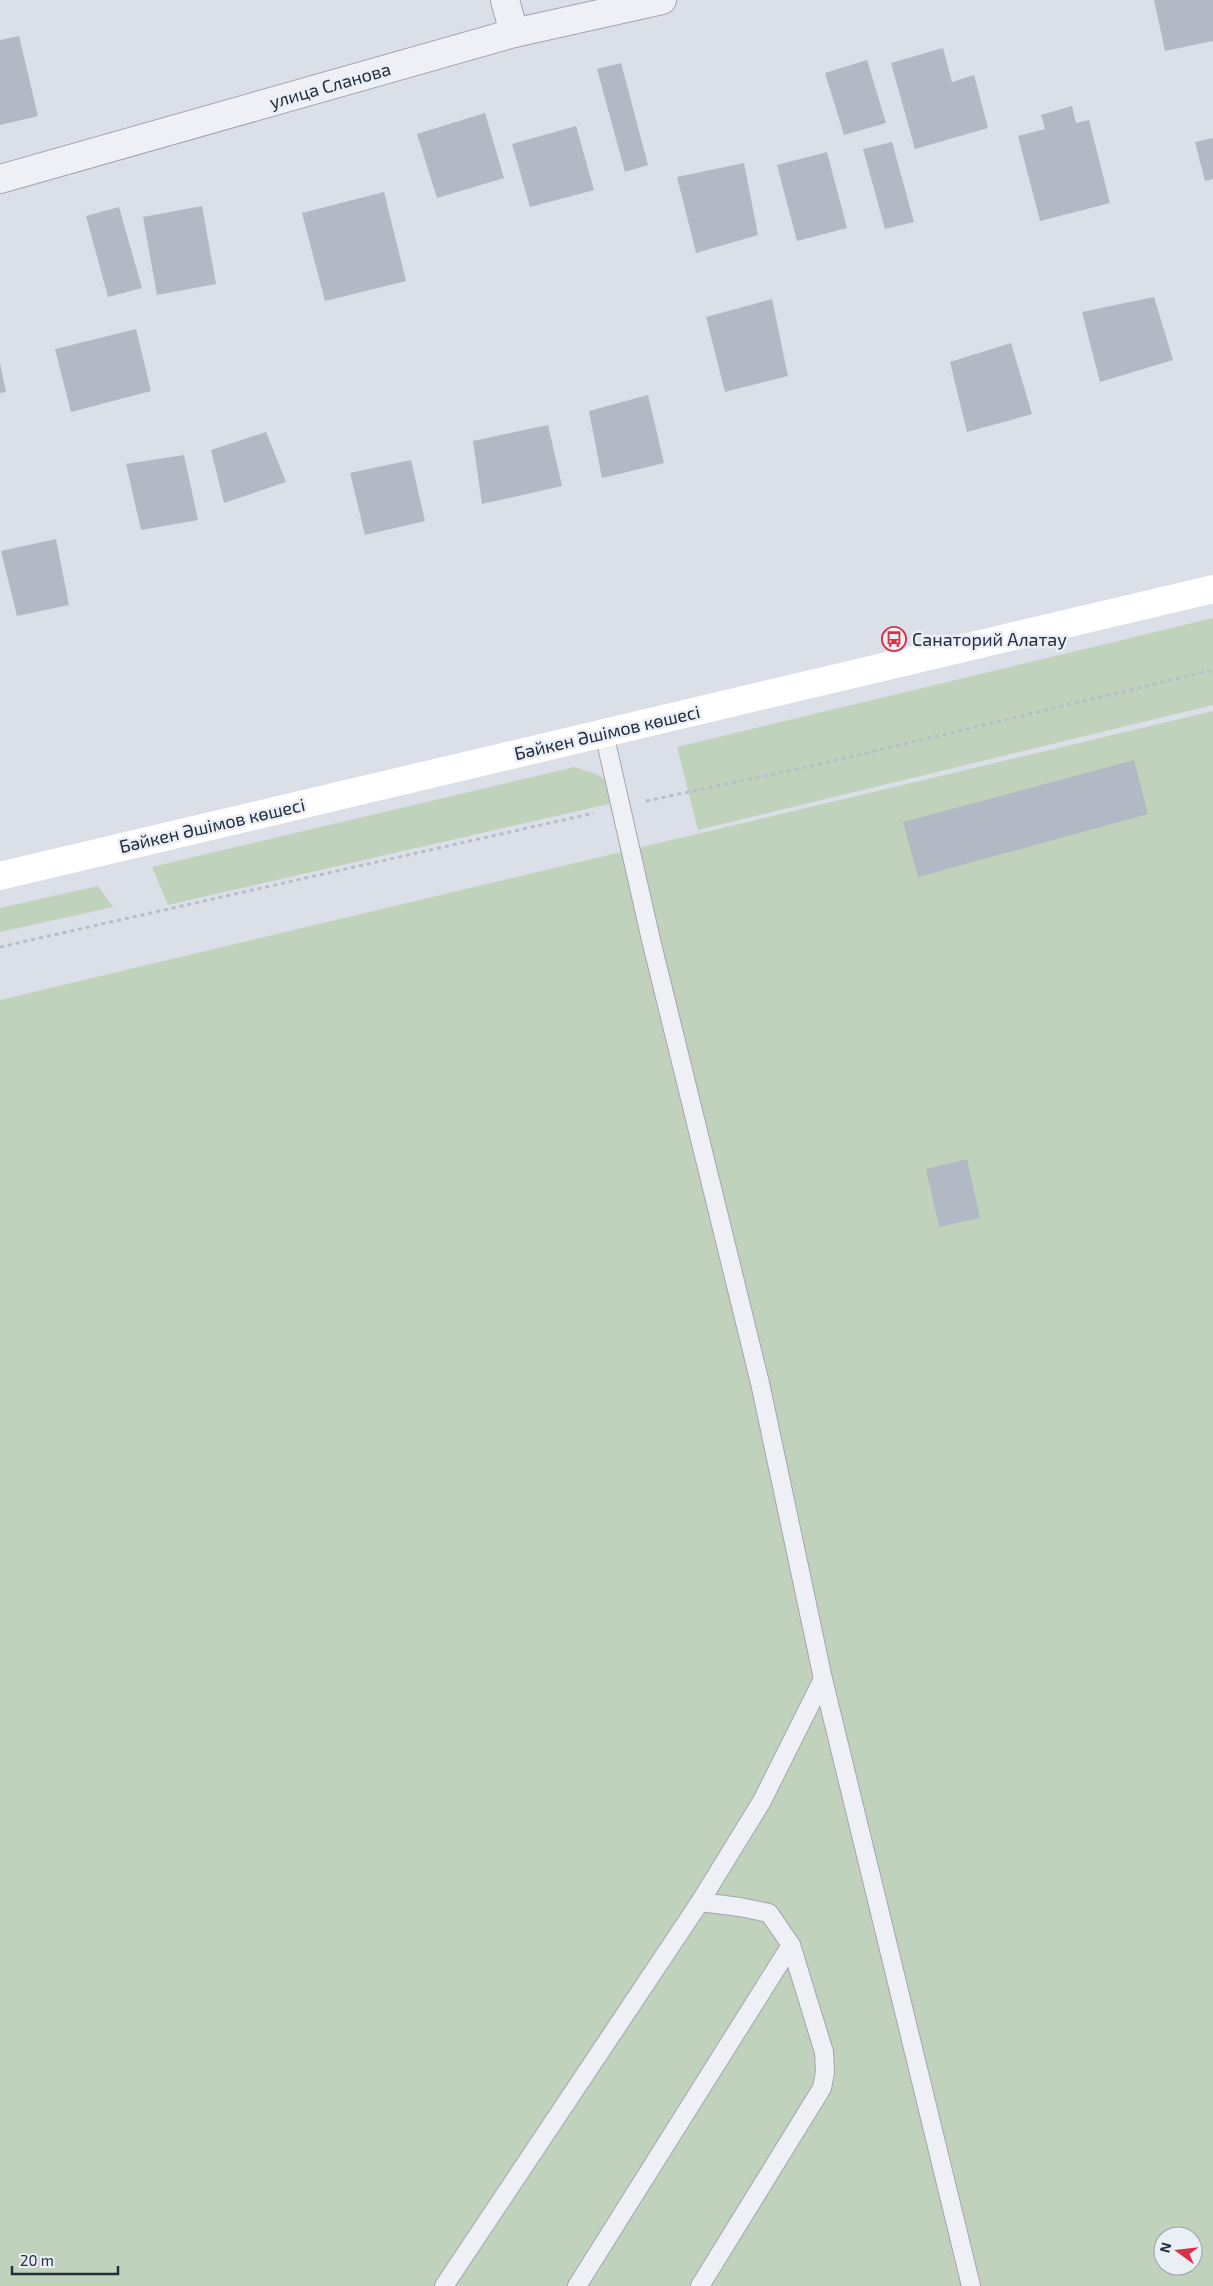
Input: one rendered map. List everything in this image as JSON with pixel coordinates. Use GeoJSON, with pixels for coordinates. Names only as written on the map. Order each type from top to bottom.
{"type":"FeatureCollection","features":[{"type":"Feature","properties":{"kind":"main road","name":"Бәйкен Әшімов көшесі"},"geometry":{"type":"LineString","coordinates":[[0,876],[1213,589]]}},
{"type":"Feature","properties":{"kind":"street"},"geometry":{"type":"LineString","coordinates":[[505,0],[514,33]]}},
{"type":"Feature","properties":{"kind":"street","name":"улица Сланова"},"geometry":{"type":"LineString","coordinates":[[0,179],[514,33],[662,0]]}},
{"type":"Feature","properties":{"kind":"lane"},"geometry":{"type":"LineString","coordinates":[[604,733],[651,940],[760,1383],[823,1679],[971,2286]]}},
{"type":"Feature","properties":{"kind":"lane"},"geometry":{"type":"LineString","coordinates":[[448,2285],[700,1902],[762,1801],[823,1679]]}},
{"type":"Feature","properties":{"kind":"lane"},"geometry":{"type":"LineString","coordinates":[[700,1902],[769,1913],[791,1945],[824,2052],[825,2072],[822,2088],[700,2286]]}},
{"type":"Feature","properties":{"kind":"lane"},"geometry":{"type":"LineString","coordinates":[[577,2286],[791,1945]]}},
{"type":"Feature","properties":{"kind":"green space"},"geometry":{"type":"Polygon","coordinates":[[[1213,618],[1213,705],[698,830],[677,747],[1213,618]]]}},
{"type":"Feature","properties":{"kind":"green space"},"geometry":{"type":"Polygon","coordinates":[[[1213,711],[1213,2286],[0,2286],[0,1000],[1213,711]]]}},
{"type":"Feature","properties":{"kind":"green space"},"geometry":{"type":"Polygon","coordinates":[[[574,767],[596,774],[606,780],[613,803],[168,905],[152,867],[574,767]]]}},
{"type":"Feature","properties":{"kind":"green space"},"geometry":{"type":"Polygon","coordinates":[[[98,886],[113,907],[0,932],[0,908],[98,886]]]}},
{"type":"Feature","properties":{"kind":"building"},"geometry":{"type":"Polygon","coordinates":[[[1154,0],[1213,0],[1213,41],[1165,51],[1154,0]]]}},
{"type":"Feature","properties":{"kind":"building"},"geometry":{"type":"Polygon","coordinates":[[[19,36],[38,116],[0,125],[0,40],[19,36]]]}},
{"type":"Feature","properties":{"kind":"building"},"geometry":{"type":"Polygon","coordinates":[[[943,48],[952,82],[974,75],[988,128],[915,149],[891,63],[943,48]]]}},
{"type":"Feature","properties":{"kind":"building"},"geometry":{"type":"Polygon","coordinates":[[[867,60],[886,123],[844,135],[825,73],[867,60]]]}},
{"type":"Feature","properties":{"kind":"building"},"geometry":{"type":"Polygon","coordinates":[[[621,63],[648,165],[625,172],[597,69],[621,63]]]}},
{"type":"Feature","properties":{"kind":"building"},"geometry":{"type":"Polygon","coordinates":[[[1072,106],[1076,123],[1089,120],[1110,203],[1040,221],[1018,136],[1045,129],[1041,115],[1072,106]]]}},
{"type":"Feature","properties":{"kind":"building"},"geometry":{"type":"Polygon","coordinates":[[[485,113],[504,178],[437,198],[417,134],[485,113]]]}},
{"type":"Feature","properties":{"kind":"building"},"geometry":{"type":"Polygon","coordinates":[[[576,126],[594,190],[530,207],[512,144],[576,126]]]}},
{"type":"Feature","properties":{"kind":"building"},"geometry":{"type":"Polygon","coordinates":[[[1213,138],[1213,179],[1205,181],[1195,142],[1213,138]]]}},
{"type":"Feature","properties":{"kind":"building"},"geometry":{"type":"Polygon","coordinates":[[[892,142],[914,222],[885,229],[863,149],[892,142]]]}},
{"type":"Feature","properties":{"kind":"building"},"geometry":{"type":"Polygon","coordinates":[[[827,152],[847,228],[797,241],[777,165],[827,152]]]}},
{"type":"Feature","properties":{"kind":"building"},"geometry":{"type":"Polygon","coordinates":[[[744,163],[758,235],[696,253],[677,177],[744,163]]]}},
{"type":"Feature","properties":{"kind":"building"},"geometry":{"type":"Polygon","coordinates":[[[384,192],[406,281],[325,301],[302,213],[384,192]]]}},
{"type":"Feature","properties":{"kind":"building"},"geometry":{"type":"Polygon","coordinates":[[[202,206],[216,284],[157,295],[143,217],[202,206]]]}},
{"type":"Feature","properties":{"kind":"building"},"geometry":{"type":"Polygon","coordinates":[[[119,207],[142,288],[108,297],[86,216],[119,207]]]}},
{"type":"Feature","properties":{"kind":"building"},"geometry":{"type":"Polygon","coordinates":[[[1154,297],[1173,360],[1100,382],[1082,312],[1154,297]]]}},
{"type":"Feature","properties":{"kind":"building"},"geometry":{"type":"Polygon","coordinates":[[[772,299],[788,376],[725,392],[706,317],[772,299]]]}},
{"type":"Feature","properties":{"kind":"building"},"geometry":{"type":"Polygon","coordinates":[[[136,329],[151,391],[71,412],[55,349],[136,329]]]}},
{"type":"Feature","properties":{"kind":"building"},"geometry":{"type":"Polygon","coordinates":[[[1011,343],[1032,414],[967,432],[950,362],[1011,343]]]}},
{"type":"Feature","properties":{"kind":"building"},"geometry":{"type":"Polygon","coordinates":[[[0,363],[6,392],[0,393],[0,363]]]}},
{"type":"Feature","properties":{"kind":"building"},"geometry":{"type":"Polygon","coordinates":[[[648,395],[664,463],[602,478],[589,411],[648,395]]]}},
{"type":"Feature","properties":{"kind":"building"},"geometry":{"type":"Polygon","coordinates":[[[548,425],[562,486],[482,504],[473,441],[548,425]]]}},
{"type":"Feature","properties":{"kind":"building"},"geometry":{"type":"Polygon","coordinates":[[[266,432],[286,482],[224,503],[211,450],[266,432]]]}},
{"type":"Feature","properties":{"kind":"building"},"geometry":{"type":"Polygon","coordinates":[[[184,455],[198,520],[141,530],[126,464],[184,455]]]}},
{"type":"Feature","properties":{"kind":"building"},"geometry":{"type":"Polygon","coordinates":[[[411,460],[425,521],[365,535],[350,473],[411,460]]]}},
{"type":"Feature","properties":{"kind":"building"},"geometry":{"type":"Polygon","coordinates":[[[56,539],[69,605],[17,616],[1,551],[56,539]]]}},
{"type":"Feature","properties":{"kind":"building"},"geometry":{"type":"Polygon","coordinates":[[[1134,760],[1148,814],[918,877],[903,822],[1134,760]]]}},
{"type":"Feature","properties":{"kind":"building"},"geometry":{"type":"Polygon","coordinates":[[[967,1159],[980,1218],[939,1227],[926,1169],[967,1159]]]}},
{"type":"Feature","properties":{"kind":"place","name":"Санаторий Алатау"},"geometry":{"type":"Point","coordinates":[894,639]}}]}
